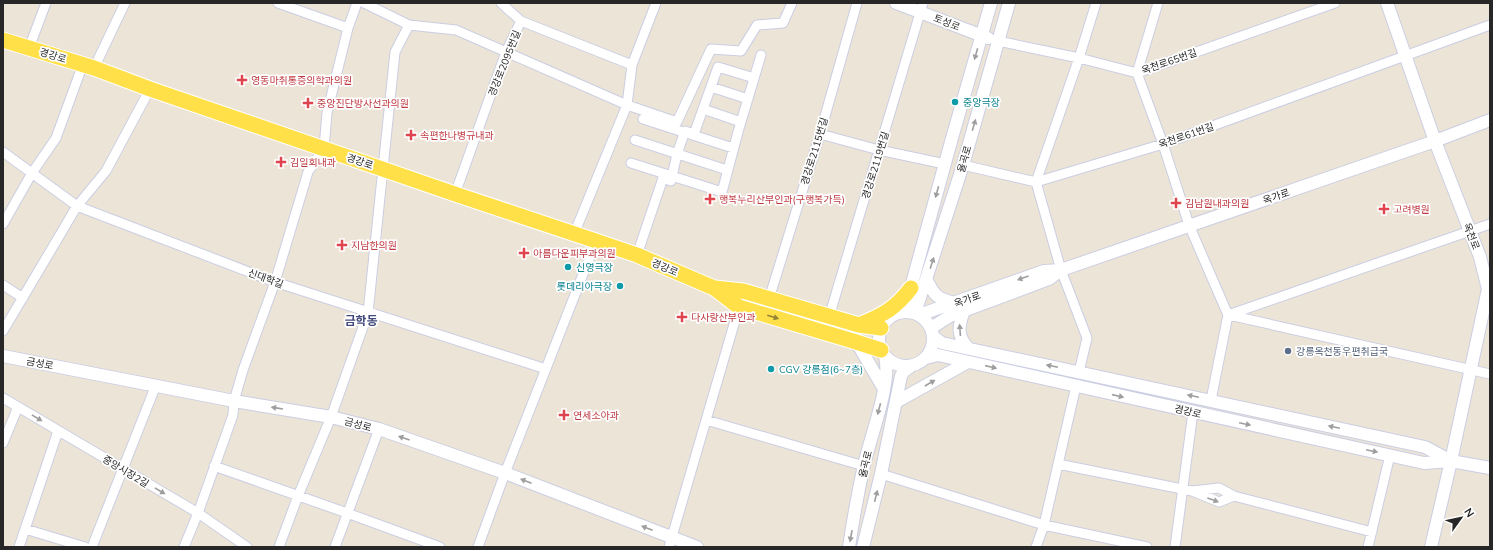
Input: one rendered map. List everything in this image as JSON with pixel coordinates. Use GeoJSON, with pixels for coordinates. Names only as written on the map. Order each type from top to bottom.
{"type":"FeatureCollection","features":[{"type":"Feature","properties":{"kind":"main road","name":"경강로"},"geometry":{"type":"LineString","coordinates":[[3,40],[89,66],[150,89],[382,169],[574,234],[596,240],[637,255],[714,288],[739,307],[853,340],[883,354]]}},
{"type":"Feature","properties":{"kind":"main road","name":"경강로"},"geometry":{"type":"LineString","coordinates":[[714,288],[743,291],[829,317],[859,325],[881,328]]}},
{"type":"Feature","properties":{"kind":"main road"},"geometry":{"type":"LineString","coordinates":[[859,325],[880,316],[896,305],[911,288]]}},
{"type":"Feature","properties":{"kind":"street"},"geometry":{"type":"LineString","coordinates":[[29,48],[46,3]]}},
{"type":"Feature","properties":{"kind":"street"},"geometry":{"type":"LineString","coordinates":[[3,224],[32,173],[56,138],[89,66],[125,3]]}},
{"type":"Feature","properties":{"kind":"street"},"geometry":{"type":"LineString","coordinates":[[278,3],[348,28]]}},
{"type":"Feature","properties":{"kind":"street"},"geometry":{"type":"LineString","coordinates":[[184,547],[198,514],[233,415],[234,401],[243,370],[275,282],[308,172],[324,148],[327,114],[348,28],[357,3]]}},
{"type":"Feature","properties":{"kind":"street"},"geometry":{"type":"LineString","coordinates":[[364,3],[409,25],[456,30],[627,105],[677,122],[711,49],[741,51],[757,25],[783,23],[792,3]]}},
{"type":"Feature","properties":{"kind":"street"},"geometry":{"type":"LineString","coordinates":[[501,3],[521,21]]}},
{"type":"Feature","properties":{"kind":"street"},"geometry":{"type":"LineString","coordinates":[[574,234],[627,105],[632,65],[656,3]]}},
{"type":"Feature","properties":{"kind":"street","name":"경강로2115번길"},"geometry":{"type":"LineString","coordinates":[[769,299],[820,134],[857,3]]}},
{"type":"Feature","properties":{"kind":"street","name":"토성로"},"geometry":{"type":"LineString","coordinates":[[896,3],[922,8],[982,36],[998,41]]}},
{"type":"Feature","properties":{"kind":"street"},"geometry":{"type":"LineString","coordinates":[[902,312],[906,305],[911,288],[991,3]]}},
{"type":"Feature","properties":{"kind":"street","name":"율곡로"},"geometry":{"type":"LineString","coordinates":[[917,314],[926,279],[963,164],[1009,3]]}},
{"type":"Feature","properties":{"kind":"street"},"geometry":{"type":"LineString","coordinates":[[1079,372],[1087,338],[1061,270],[1036,182],[1079,58],[1096,3]]}},
{"type":"Feature","properties":{"kind":"street"},"geometry":{"type":"LineString","coordinates":[[1158,3],[1137,72],[1163,144],[1189,225],[1228,315],[1211,400]]}},
{"type":"Feature","properties":{"kind":"street","name":"옥천로65번길"},"geometry":{"type":"LineString","coordinates":[[998,41],[1137,72],[1335,3]]}},
{"type":"Feature","properties":{"kind":"street","name":"옥천로"},"geometry":{"type":"LineString","coordinates":[[1387,3],[1435,141],[1480,257],[1489,289],[1431,547]]}},
{"type":"Feature","properties":{"kind":"street","name":"경강로2119번길"},"geometry":{"type":"LineString","coordinates":[[829,317],[922,8]]}},
{"type":"Feature","properties":{"kind":"street","name":"경강로2095번길"},"geometry":{"type":"LineString","coordinates":[[455,194],[506,52],[521,21],[632,65]]}},
{"type":"Feature","properties":{"kind":"street"},"geometry":{"type":"LineString","coordinates":[[279,547],[298,496],[331,417],[368,313],[395,52],[409,25]]}},
{"type":"Feature","properties":{"kind":"street","name":"옥천로61번길"},"geometry":{"type":"LineString","coordinates":[[1036,182],[1163,144],[1490,25]]}},
{"type":"Feature","properties":{"kind":"street"},"geometry":{"type":"LineString","coordinates":[[631,163],[722,192],[733,148],[761,56]]}},
{"type":"Feature","properties":{"kind":"street"},"geometry":{"type":"LineString","coordinates":[[685,132],[694,134],[718,67],[754,78]]}},
{"type":"Feature","properties":{"kind":"street"},"geometry":{"type":"LineString","coordinates":[[711,87],[748,99]]}},
{"type":"Feature","properties":{"kind":"street"},"geometry":{"type":"LineString","coordinates":[[3,331],[77,206],[106,171],[150,89]]}},
{"type":"Feature","properties":{"kind":"street"},"geometry":{"type":"LineString","coordinates":[[702,109],[741,122]]}},
{"type":"Feature","properties":{"kind":"street"},"geometry":{"type":"LineString","coordinates":[[643,119],[733,148]]}},
{"type":"Feature","properties":{"kind":"street","name":"옥가로"},"geometry":{"type":"LineString","coordinates":[[917,314],[959,307],[1049,279],[1061,270],[1435,141],[1490,120]]}},
{"type":"Feature","properties":{"kind":"street"},"geometry":{"type":"LineString","coordinates":[[637,255],[663,178],[671,181],[677,154],[685,132]]}},
{"type":"Feature","properties":{"kind":"street"},"geometry":{"type":"LineString","coordinates":[[820,134],[879,150],[945,164]]}},
{"type":"Feature","properties":{"kind":"street"},"geometry":{"type":"LineString","coordinates":[[635,140],[727,170]]}},
{"type":"Feature","properties":{"kind":"street","name":"신대학길"},"geometry":{"type":"LineString","coordinates":[[3,152],[77,206],[275,282],[546,369]]}},
{"type":"Feature","properties":{"kind":"street"},"geometry":{"type":"LineString","coordinates":[[963,164],[1036,182]]}},
{"type":"Feature","properties":{"kind":"street"},"geometry":{"type":"LineString","coordinates":[[1228,315],[1490,224]]}},
{"type":"Feature","properties":{"kind":"street"},"geometry":{"type":"LineString","coordinates":[[478,547],[505,473],[596,240]]}},
{"type":"Feature","properties":{"kind":"street"},"geometry":{"type":"LineString","coordinates":[[926,279],[936,296],[959,307],[959,330],[961,341],[968,348]]}},
{"type":"Feature","properties":{"kind":"street"},"geometry":{"type":"LineString","coordinates":[[3,285],[23,298]]}},
{"type":"Feature","properties":{"kind":"street"},"geometry":{"type":"LineString","coordinates":[[670,542],[739,307]]}},
{"type":"Feature","properties":{"kind":"street","name":"옥가로"},"geometry":{"type":"LineString","coordinates":[[932,333],[959,307]]}},
{"type":"Feature","properties":{"kind":"street"},"geometry":{"type":"LineString","coordinates":[[902,312],[917,314],[926,321],[932,333],[933,345],[931,352],[926,358],[916,365],[910,367],[896,365],[883,354],[878,343],[881,328],[889,318],[902,312]]}},
{"type":"Feature","properties":{"kind":"street"},"geometry":{"type":"LineString","coordinates":[[1228,315],[1490,374]]}},
{"type":"Feature","properties":{"kind":"street","name":"경강로"},"geometry":{"type":"LineString","coordinates":[[932,333],[942,343],[1426,447],[1451,461]]}},
{"type":"Feature","properties":{"kind":"street"},"geometry":{"type":"LineString","coordinates":[[853,340],[860,348],[884,390]]}},
{"type":"Feature","properties":{"kind":"street","name":"율곡로"},"geometry":{"type":"LineString","coordinates":[[849,547],[864,466],[884,390],[887,364],[883,354]]}},
{"type":"Feature","properties":{"kind":"street","name":"경강로"},"geometry":{"type":"LineString","coordinates":[[926,358],[938,355],[1424,463],[1451,461],[1490,468]]}},
{"type":"Feature","properties":{"kind":"street","name":"금성로"},"geometry":{"type":"LineString","coordinates":[[3,356],[234,401],[331,417],[379,429],[505,473],[670,542],[697,547]]}},
{"type":"Feature","properties":{"kind":"street"},"geometry":{"type":"LineString","coordinates":[[896,402],[968,362]]}},
{"type":"Feature","properties":{"kind":"street","name":"율곡로"},"geometry":{"type":"LineString","coordinates":[[863,547],[881,474],[901,376],[904,371],[910,367]]}},
{"type":"Feature","properties":{"kind":"street"},"geometry":{"type":"LineString","coordinates":[[92,547],[156,385]]}},
{"type":"Feature","properties":{"kind":"street"},"geometry":{"type":"LineString","coordinates":[[1036,547],[1044,525],[1076,386]]}},
{"type":"Feature","properties":{"kind":"street","name":"중앙시장2길"},"geometry":{"type":"LineString","coordinates":[[3,398],[198,514],[247,547]]}},
{"type":"Feature","properties":{"kind":"street"},"geometry":{"type":"LineString","coordinates":[[3,443],[18,407]]}},
{"type":"Feature","properties":{"kind":"street"},"geometry":{"type":"LineString","coordinates":[[1175,547],[1188,490],[1193,412]]}},
{"type":"Feature","properties":{"kind":"street"},"geometry":{"type":"LineString","coordinates":[[706,420],[864,466]]}},
{"type":"Feature","properties":{"kind":"street"},"geometry":{"type":"LineString","coordinates":[[335,547],[379,429]]}},
{"type":"Feature","properties":{"kind":"street"},"geometry":{"type":"LineString","coordinates":[[19,547],[58,431]]}},
{"type":"Feature","properties":{"kind":"street"},"geometry":{"type":"LineString","coordinates":[[1368,547],[1390,455]]}},
{"type":"Feature","properties":{"kind":"street"},"geometry":{"type":"LineString","coordinates":[[1058,464],[1188,490],[1219,502],[1234,496]]}},
{"type":"Feature","properties":{"kind":"street"},"geometry":{"type":"LineString","coordinates":[[214,466],[440,547]]}},
{"type":"Feature","properties":{"kind":"street"},"geometry":{"type":"LineString","coordinates":[[881,474],[1044,525],[1147,547]]}},
{"type":"Feature","properties":{"kind":"street"},"geometry":{"type":"LineString","coordinates":[[1188,490],[1220,488],[1234,496],[1372,532]]}},
{"type":"Feature","properties":{"kind":"street"},"geometry":{"type":"LineString","coordinates":[[25,529],[85,547]]}},
{"type":"Feature","properties":{"kind":"place","name":"영동마취통증의학과의원"},"geometry":{"type":"Point","coordinates":[242,80]}},
{"type":"Feature","properties":{"kind":"place","name":"중앙극장"},"geometry":{"type":"Point","coordinates":[955,102]}},
{"type":"Feature","properties":{"kind":"place","name":"중앙진단방사선과의원"},"geometry":{"type":"Point","coordinates":[308,103]}},
{"type":"Feature","properties":{"kind":"place","name":"속편한나병규내과"},"geometry":{"type":"Point","coordinates":[411,135]}},
{"type":"Feature","properties":{"kind":"place","name":"김일회내과"},"geometry":{"type":"Point","coordinates":[281,162]}},
{"type":"Feature","properties":{"kind":"place","name":"행복누리산부인과(구행복가득)"},"geometry":{"type":"Point","coordinates":[710,199]}},
{"type":"Feature","properties":{"kind":"place","name":"김남원내과의원"},"geometry":{"type":"Point","coordinates":[1176,203]}},
{"type":"Feature","properties":{"kind":"place","name":"고려병원"},"geometry":{"type":"Point","coordinates":[1384,209]}},
{"type":"Feature","properties":{"kind":"place","name":"지남한의원"},"geometry":{"type":"Point","coordinates":[342,245]}},
{"type":"Feature","properties":{"kind":"place","name":"아름다운피부과의원"},"geometry":{"type":"Point","coordinates":[524,253]}},
{"type":"Feature","properties":{"kind":"place","name":"신영극장"},"geometry":{"type":"Point","coordinates":[568,267]}},
{"type":"Feature","properties":{"kind":"place","name":"롯데리아극장"},"geometry":{"type":"Point","coordinates":[620,286]}},
{"type":"Feature","properties":{"kind":"place","name":"다사랑산부인과"},"geometry":{"type":"Point","coordinates":[682,317]}},
{"type":"Feature","properties":{"kind":"place","name":"강릉옥천동우편취급국"},"geometry":{"type":"Point","coordinates":[1288,351]}},
{"type":"Feature","properties":{"kind":"place","name":"CGV 강릉점(6~7층)"},"geometry":{"type":"Point","coordinates":[771,369]}},
{"type":"Feature","properties":{"kind":"place","name":"연세소아과"},"geometry":{"type":"Point","coordinates":[564,415]}},
{"type":"Feature","properties":{"kind":"district","name":"금학동"},"geometry":{"type":"Point","coordinates":[361,321]}}]}
